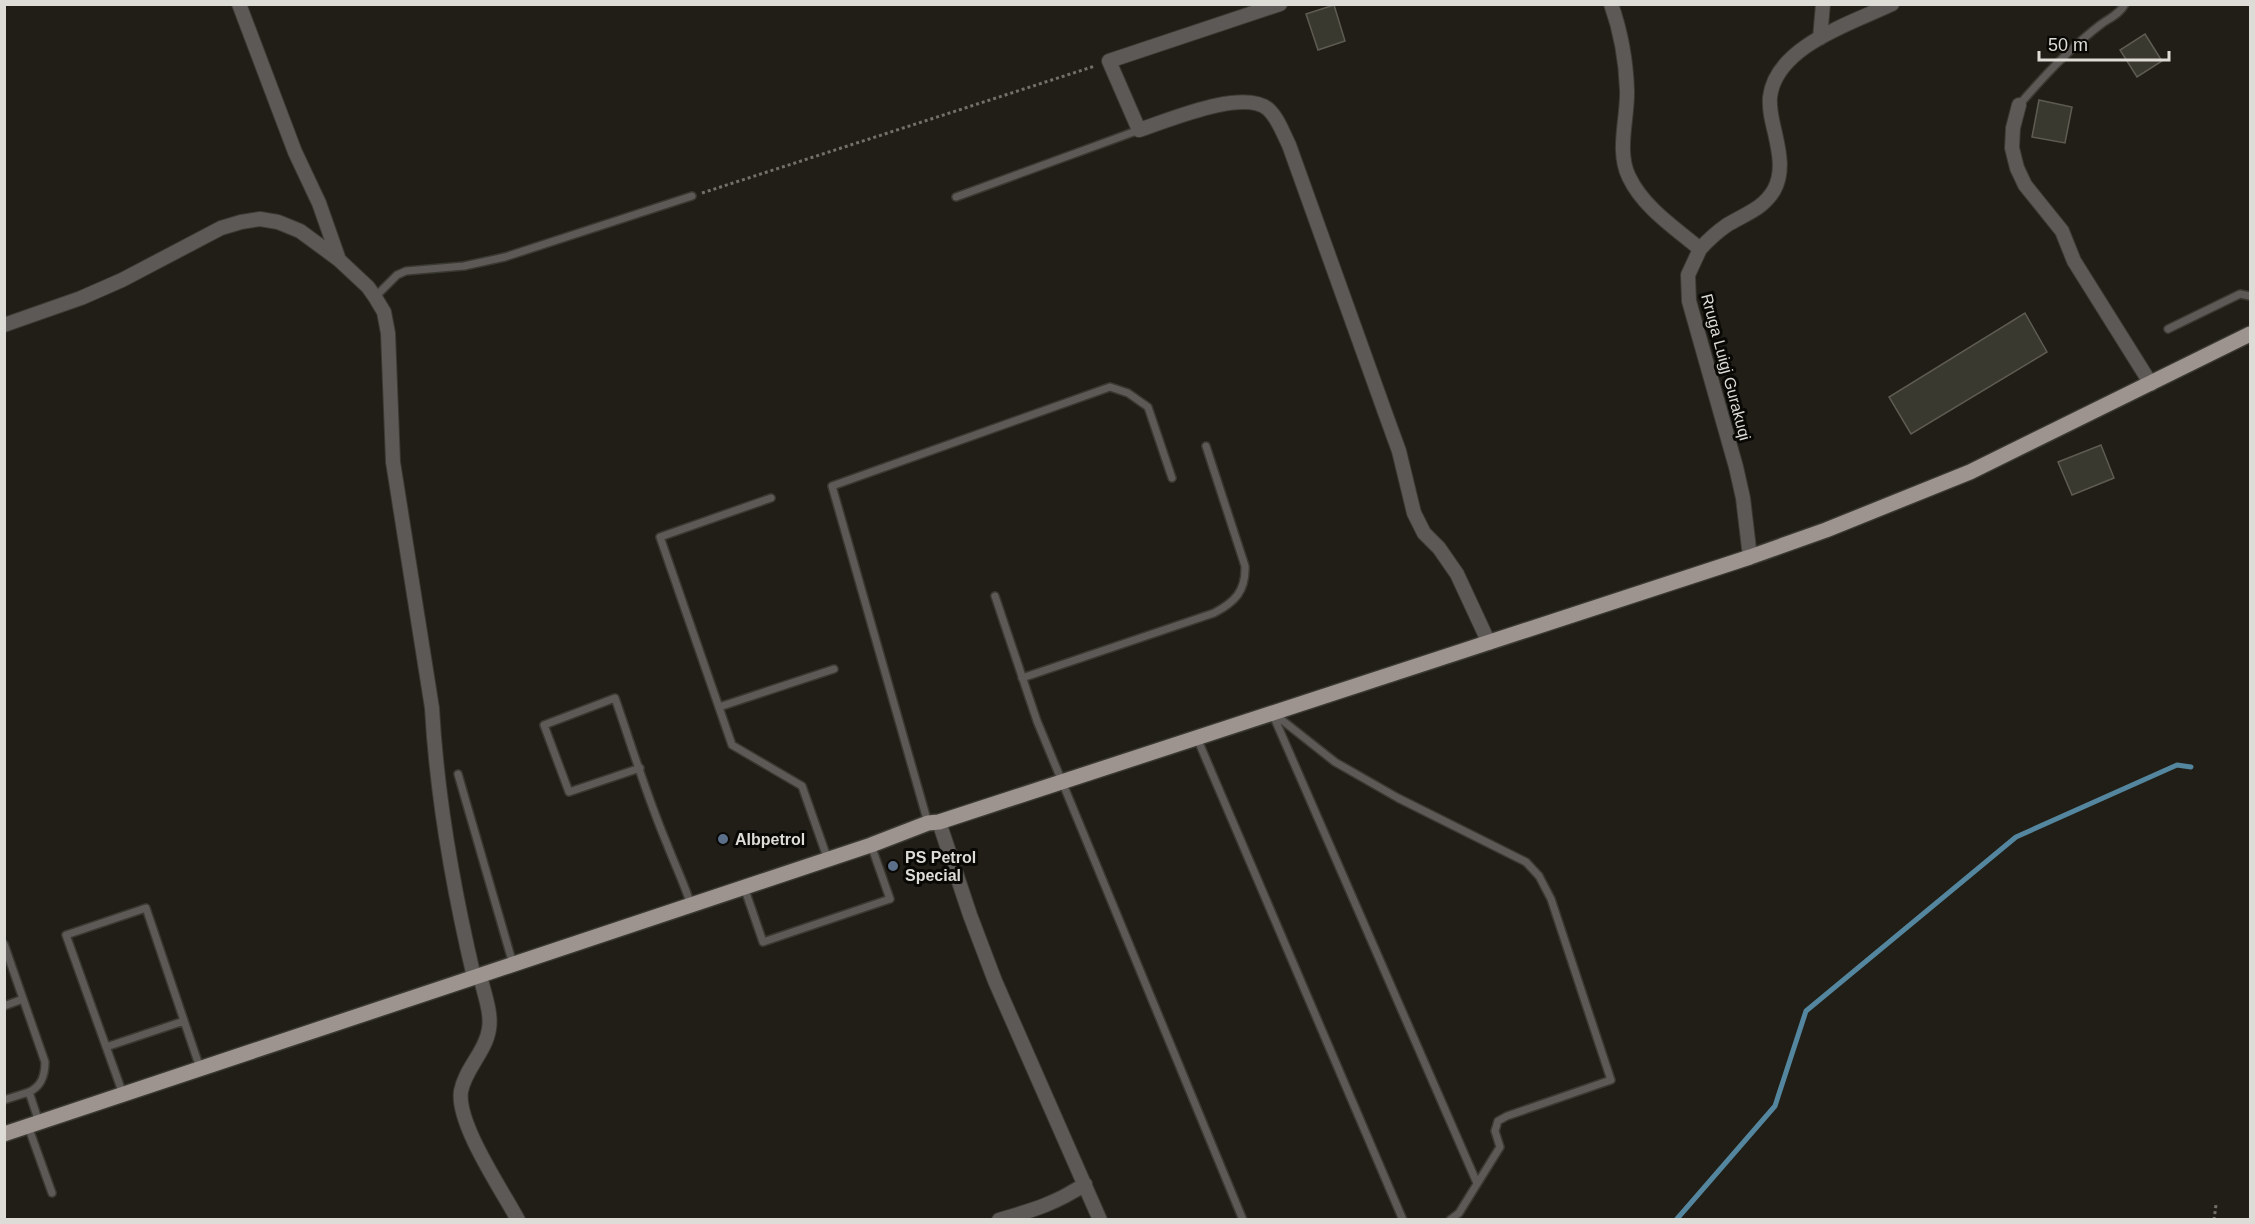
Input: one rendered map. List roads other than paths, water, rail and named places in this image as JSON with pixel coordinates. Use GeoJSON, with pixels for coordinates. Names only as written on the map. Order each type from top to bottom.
{"type":"FeatureCollection","features":[{"type":"Feature","properties":{"kind":"main road"},"geometry":{"type":"LineString","coordinates":[[4,1134],[934,823],[1750,557],[1892,505],[1970,472],[2250,334]]}},
{"type":"Feature","properties":{"kind":"street"},"geometry":{"type":"LineString","coordinates":[[239,4],[338,259]]}},
{"type":"Feature","properties":{"kind":"street"},"geometry":{"type":"LineString","coordinates":[[1280,4],[1109,61],[1139,130],[1222,103],[1240,101],[1255,103],[1267,108],[1277,121],[1289,145],[1395,440],[1414,513],[1424,533],[1439,548],[1457,574],[1489,643]]}},
{"type":"Feature","properties":{"kind":"street"},"geometry":{"type":"LineString","coordinates":[[1611,4],[1625,59],[1627,91],[1623,160],[1628,177],[1640,196],[1700,249],[1713,235],[1767,202],[1775,189],[1779,176],[1780,155],[1770,113],[1770,96],[1775,80],[1785,64],[1799,50],[1820,38],[1892,4]]}},
{"type":"Feature","properties":{"kind":"street"},"geometry":{"type":"LineString","coordinates":[[1820,38],[1823,4]]}},
{"type":"Feature","properties":{"kind":"street"},"geometry":{"type":"LineString","coordinates":[[2019,105],[2013,128],[2012,148],[2017,168],[2025,185],[2062,231],[2074,261],[2151,384]]}},
{"type":"Feature","properties":{"kind":"street"},"geometry":{"type":"LineString","coordinates":[[4,325],[81,298],[122,280],[221,228],[260,219],[278,222],[300,231],[338,259],[368,288],[384,312],[388,333],[393,462],[432,708],[434,747],[448,857],[456,900],[490,1026],[484,1045],[461,1090],[461,1109],[474,1140],[518,1220]]}},
{"type":"Feature","properties":{"kind":"street","name":"Rruga Luigj Gurakuqi"},"geometry":{"type":"LineString","coordinates":[[1700,249],[1688,276],[1689,301],[1736,467],[1743,498],[1750,557]]}},
{"type":"Feature","properties":{"kind":"street"},"geometry":{"type":"LineString","coordinates":[[934,823],[995,981],[1100,1220]]}},
{"type":"Feature","properties":{"kind":"street"},"geometry":{"type":"LineString","coordinates":[[999,1220],[1053,1203],[1085,1184]]}},
{"type":"Feature","properties":{"kind":"lane"},"geometry":{"type":"LineString","coordinates":[[2019,105],[2058,63],[2100,25],[2121,11],[2125,4]]}},
{"type":"Feature","properties":{"kind":"lane"},"geometry":{"type":"LineString","coordinates":[[956,197],[1139,130]]}},
{"type":"Feature","properties":{"kind":"lane"},"geometry":{"type":"LineString","coordinates":[[375,297],[398,275],[406,271],[464,266],[505,257],[692,196]]}},
{"type":"Feature","properties":{"kind":"lane"},"geometry":{"type":"LineString","coordinates":[[2168,329],[2240,294],[2250,296]]}},
{"type":"Feature","properties":{"kind":"lane"},"geometry":{"type":"LineString","coordinates":[[934,823],[832,486],[1110,387],[1128,393],[1148,407],[1172,478]]}},
{"type":"Feature","properties":{"kind":"lane"},"geometry":{"type":"LineString","coordinates":[[1022,678],[1214,613],[1228,606],[1239,594],[1246,580],[1245,566],[1206,446]]}},
{"type":"Feature","properties":{"kind":"lane"},"geometry":{"type":"LineString","coordinates":[[771,498],[660,537],[732,746],[802,786],[828,860]]}},
{"type":"Feature","properties":{"kind":"lane"},"geometry":{"type":"LineString","coordinates":[[995,596],[1037,721],[1243,1220]]}},
{"type":"Feature","properties":{"kind":"lane"},"geometry":{"type":"LineString","coordinates":[[719,707],[834,669]]}},
{"type":"Feature","properties":{"kind":"lane"},"geometry":{"type":"LineString","coordinates":[[640,768],[569,792],[544,725],[615,698],[691,905]]}},
{"type":"Feature","properties":{"kind":"lane"},"geometry":{"type":"LineString","coordinates":[[1273,713],[1477,1183]]}},
{"type":"Feature","properties":{"kind":"lane"},"geometry":{"type":"LineString","coordinates":[[1273,713],[1335,762],[1398,798],[1526,862],[1539,876],[1551,899],[1611,1080],[1498,1121],[1495,1131],[1500,1147],[1459,1213],[1450,1220]]}},
{"type":"Feature","properties":{"kind":"lane"},"geometry":{"type":"LineString","coordinates":[[1197,738],[1403,1220]]}},
{"type":"Feature","properties":{"kind":"lane"},"geometry":{"type":"LineString","coordinates":[[459,774],[513,964]]}},
{"type":"Feature","properties":{"kind":"lane"},"geometry":{"type":"LineString","coordinates":[[744,887],[764,942],[890,899],[871,845]]}},
{"type":"Feature","properties":{"kind":"lane"},"geometry":{"type":"LineString","coordinates":[[123,1094],[66,935],[146,908],[200,1068]]}},
{"type":"Feature","properties":{"kind":"lane"},"geometry":{"type":"LineString","coordinates":[[4,944],[45,1062],[45,1074],[35,1089],[4,1100]]}},
{"type":"Feature","properties":{"kind":"lane"},"geometry":{"type":"LineString","coordinates":[[4,1006],[24,999]]}},
{"type":"Feature","properties":{"kind":"lane"},"geometry":{"type":"LineString","coordinates":[[106,1047],[184,1021]]}},
{"type":"Feature","properties":{"kind":"lane"},"geometry":{"type":"LineString","coordinates":[[29,1092],[34,1124],[52,1193]]}},
{"type":"Feature","properties":{"kind":"waterway"},"geometry":{"type":"LineString","coordinates":[[1676,1220],[1775,1106],[1806,1011],[2016,837],[2177,765],[2191,767]]}},
{"type":"Feature","properties":{"kind":"place","name":"Albpetrol"},"geometry":{"type":"Point","coordinates":[723,839]}},
{"type":"Feature","properties":{"kind":"place","name":"PS Petrol Special"},"geometry":{"type":"Point","coordinates":[893,866]}}]}
